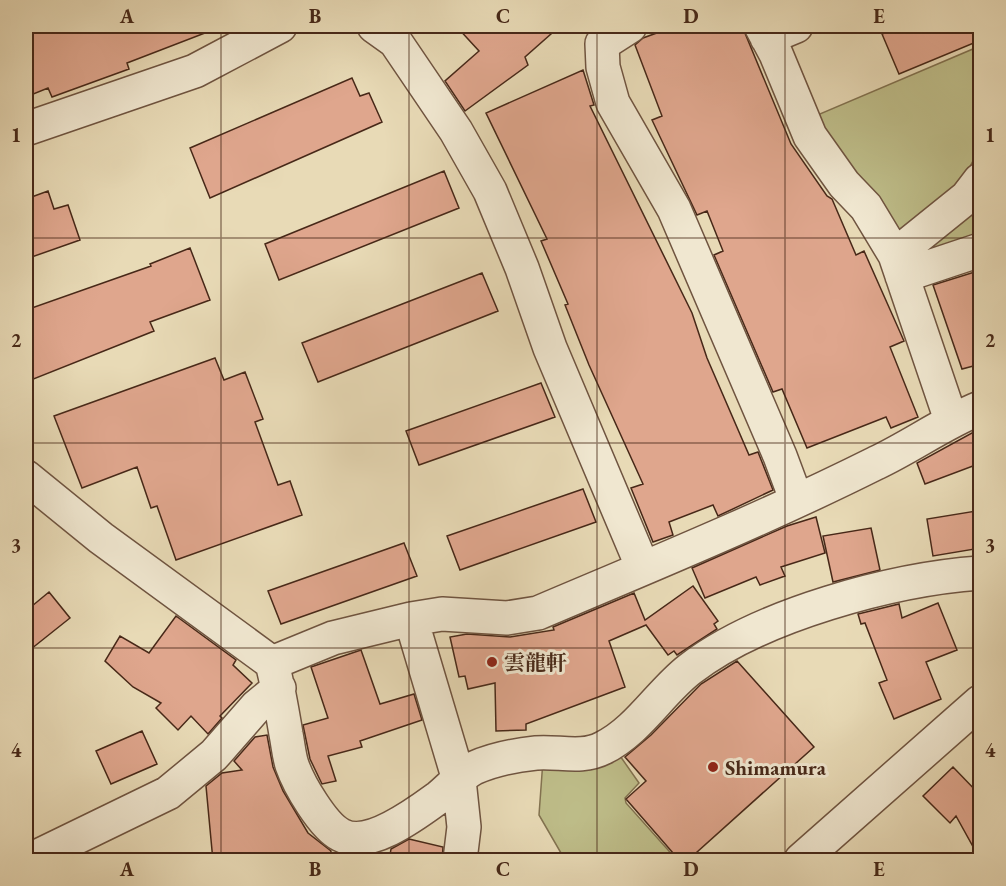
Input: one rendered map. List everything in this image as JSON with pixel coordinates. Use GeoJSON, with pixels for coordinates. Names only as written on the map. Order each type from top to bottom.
{"type":"FeatureCollection","features":[{"type":"Feature","properties":{"kind":"street"},"geometry":{"type":"LineString","coordinates":[[26,129],[195,71],[280,26]]}},
{"type":"Feature","properties":{"kind":"street"},"geometry":{"type":"LineString","coordinates":[[374,26],[394,41],[456,131],[490,190],[522,268],[550,348],[643,568]]}},
{"type":"Feature","properties":{"kind":"street"},"geometry":{"type":"LineString","coordinates":[[630,26],[602,44],[603,67],[613,103],[674,209],[780,456],[796,500]]}},
{"type":"Feature","properties":{"kind":"street"},"geometry":{"type":"LineString","coordinates":[[35,859],[168,793],[214,755],[256,707],[275,675],[333,638],[442,614],[507,618],[538,613],[877,463],[966,414],[898,266],[866,207],[844,184],[810,136],[776,54],[764,32],[796,26]]}},
{"type":"Feature","properties":{"kind":"street"},"geometry":{"type":"LineString","coordinates":[[898,266],[981,180]]}},
{"type":"Feature","properties":{"kind":"street"},"geometry":{"type":"LineString","coordinates":[[898,266],[981,250]]}},
{"type":"Feature","properties":{"kind":"street"},"geometry":{"type":"LineString","coordinates":[[26,477],[275,675],[292,765],[317,812],[341,836],[359,838],[377,836],[438,798],[473,769],[517,756],[537,753],[582,754],[602,749],[623,735],[689,670],[726,644],[833,601],[954,574],[981,573]]}},
{"type":"Feature","properties":{"kind":"street"},"geometry":{"type":"LineString","coordinates":[[411,619],[459,780],[464,827],[460,861]]}},
{"type":"Feature","properties":{"kind":"street"},"geometry":{"type":"LineString","coordinates":[[801,861],[981,702]]}},
{"type":"Feature","properties":{"kind":"shaded area"},"geometry":{"type":"Polygon","coordinates":[[[980,46],[980,148],[956,192],[891,245],[815,116],[980,46]]]}},
{"type":"Feature","properties":{"kind":"shaded area"},"geometry":{"type":"Polygon","coordinates":[[[980,200],[980,240],[919,258],[929,237],[980,200]]]}},
{"type":"Feature","properties":{"kind":"shaded area"},"geometry":{"type":"Polygon","coordinates":[[[618,753],[639,783],[625,798],[626,803],[677,860],[565,860],[539,815],[543,760],[618,753]]]}},
{"type":"Feature","properties":{"kind":"building"},"geometry":{"type":"Polygon","coordinates":[[[26,26],[218,26],[218,28],[127,63],[129,69],[52,97],[48,88],[26,97],[26,26]]]}},
{"type":"Feature","properties":{"kind":"building"},"geometry":{"type":"Polygon","coordinates":[[[456,26],[560,26],[525,57],[528,65],[465,111],[445,81],[479,51],[456,26]]]}},
{"type":"Feature","properties":{"kind":"building"},"geometry":{"type":"Polygon","coordinates":[[[676,26],[742,26],[791,144],[827,196],[832,199],[856,255],[864,251],[904,341],[890,347],[918,417],[891,428],[886,417],[807,448],[782,389],[773,392],[714,255],[723,251],[707,211],[697,215],[652,120],[662,116],[635,45],[643,38],[676,26]]]}},
{"type":"Feature","properties":{"kind":"building"},"geometry":{"type":"Polygon","coordinates":[[[903,26],[981,26],[981,40],[899,74],[882,34],[903,26]]]}},
{"type":"Feature","properties":{"kind":"building"},"geometry":{"type":"Polygon","coordinates":[[[583,70],[594,105],[590,106],[692,313],[707,358],[749,455],[758,452],[773,490],[718,516],[713,505],[669,522],[673,535],[653,542],[631,488],[643,484],[589,365],[565,305],[568,304],[541,241],[547,239],[486,113],[583,70]]]}},
{"type":"Feature","properties":{"kind":"building"},"geometry":{"type":"Polygon","coordinates":[[[352,78],[360,96],[369,93],[382,122],[210,198],[190,148],[352,78]]]}},
{"type":"Feature","properties":{"kind":"building"},"geometry":{"type":"Polygon","coordinates":[[[444,171],[459,208],[279,280],[265,244],[444,171]]]}},
{"type":"Feature","properties":{"kind":"building"},"geometry":{"type":"Polygon","coordinates":[[[48,191],[54,209],[68,205],[80,240],[26,259],[26,199],[48,191]]]}},
{"type":"Feature","properties":{"kind":"building"},"geometry":{"type":"Polygon","coordinates":[[[190,248],[210,300],[150,322],[154,331],[26,382],[26,310],[151,266],[150,264],[190,248]]]}},
{"type":"Feature","properties":{"kind":"building"},"geometry":{"type":"Polygon","coordinates":[[[981,270],[981,364],[962,369],[933,285],[981,270]]]}},
{"type":"Feature","properties":{"kind":"building"},"geometry":{"type":"Polygon","coordinates":[[[482,273],[498,311],[318,382],[302,343],[482,273]]]}},
{"type":"Feature","properties":{"kind":"building"},"geometry":{"type":"Polygon","coordinates":[[[215,358],[224,380],[245,372],[263,419],[255,422],[278,485],[290,481],[302,515],[176,560],[157,506],[151,508],[137,467],[82,488],[54,416],[215,358]]]}},
{"type":"Feature","properties":{"kind":"building"},"geometry":{"type":"Polygon","coordinates":[[[541,383],[555,417],[419,465],[406,431],[541,383]]]}},
{"type":"Feature","properties":{"kind":"building"},"geometry":{"type":"Polygon","coordinates":[[[981,428],[981,463],[925,484],[917,463],[981,428]]]}},
{"type":"Feature","properties":{"kind":"building"},"geometry":{"type":"Polygon","coordinates":[[[583,489],[596,522],[460,570],[447,536],[583,489]]]}},
{"type":"Feature","properties":{"kind":"building"},"geometry":{"type":"Polygon","coordinates":[[[976,511],[981,548],[933,556],[927,519],[976,511]]]}},
{"type":"Feature","properties":{"kind":"building"},"geometry":{"type":"Polygon","coordinates":[[[816,517],[825,553],[781,567],[785,576],[760,585],[756,577],[705,598],[692,568],[787,526],[816,517]]]}},
{"type":"Feature","properties":{"kind":"building"},"geometry":{"type":"Polygon","coordinates":[[[871,528],[880,570],[833,582],[823,536],[871,528]]]}},
{"type":"Feature","properties":{"kind":"building"},"geometry":{"type":"Polygon","coordinates":[[[404,543],[417,576],[281,624],[268,591],[404,543]]]}},
{"type":"Feature","properties":{"kind":"building"},"geometry":{"type":"Polygon","coordinates":[[[693,586],[718,621],[714,624],[717,629],[677,655],[674,651],[668,655],[646,625],[609,641],[625,687],[526,724],[526,730],[496,731],[495,683],[468,689],[465,676],[459,677],[450,637],[467,634],[510,637],[554,630],[553,627],[634,593],[645,620],[693,586]]]}},
{"type":"Feature","properties":{"kind":"building"},"geometry":{"type":"Polygon","coordinates":[[[49,592],[70,618],[26,653],[26,611],[49,592]]]}},
{"type":"Feature","properties":{"kind":"building"},"geometry":{"type":"Polygon","coordinates":[[[938,603],[957,650],[926,662],[941,699],[894,719],[879,683],[887,680],[865,623],[861,624],[858,614],[899,604],[902,618],[938,603]]]}},
{"type":"Feature","properties":{"kind":"building"},"geometry":{"type":"Polygon","coordinates":[[[176,616],[236,660],[233,665],[252,683],[220,716],[222,718],[208,734],[191,716],[178,730],[156,708],[161,703],[133,687],[105,661],[120,636],[149,653],[176,616]]]}},
{"type":"Feature","properties":{"kind":"building"},"geometry":{"type":"Polygon","coordinates":[[[361,650],[380,704],[414,694],[422,720],[360,741],[362,747],[328,756],[336,781],[322,784],[310,759],[303,725],[328,718],[311,667],[361,650]]]}},
{"type":"Feature","properties":{"kind":"building","name":"Shimamura"},"geometry":{"type":"Polygon","coordinates":[[[737,661],[814,747],[687,861],[680,861],[626,799],[646,781],[625,757],[651,735],[701,684],[737,661]]]}},
{"type":"Feature","properties":{"kind":"building"},"geometry":{"type":"Polygon","coordinates":[[[142,731],[157,764],[111,784],[96,751],[142,731]]]}},
{"type":"Feature","properties":{"kind":"building"},"geometry":{"type":"Polygon","coordinates":[[[267,735],[273,767],[283,791],[308,833],[331,851],[329,861],[299,857],[299,861],[213,861],[206,786],[222,773],[242,770],[234,761],[255,737],[267,735]]]}},
{"type":"Feature","properties":{"kind":"building"},"geometry":{"type":"Polygon","coordinates":[[[953,767],[981,796],[981,861],[956,816],[950,823],[923,796],[953,767]]]}},
{"type":"Feature","properties":{"kind":"building"},"geometry":{"type":"Polygon","coordinates":[[[409,839],[443,847],[442,861],[389,861],[391,849],[409,839]]]}},
{"type":"Feature","properties":{"kind":"place","name":"雲龍軒"},"geometry":{"type":"Point","coordinates":[492,662]}},
{"type":"Feature","properties":{"kind":"place","name":"Shimamura"},"geometry":{"type":"Point","coordinates":[713,767]}}]}
